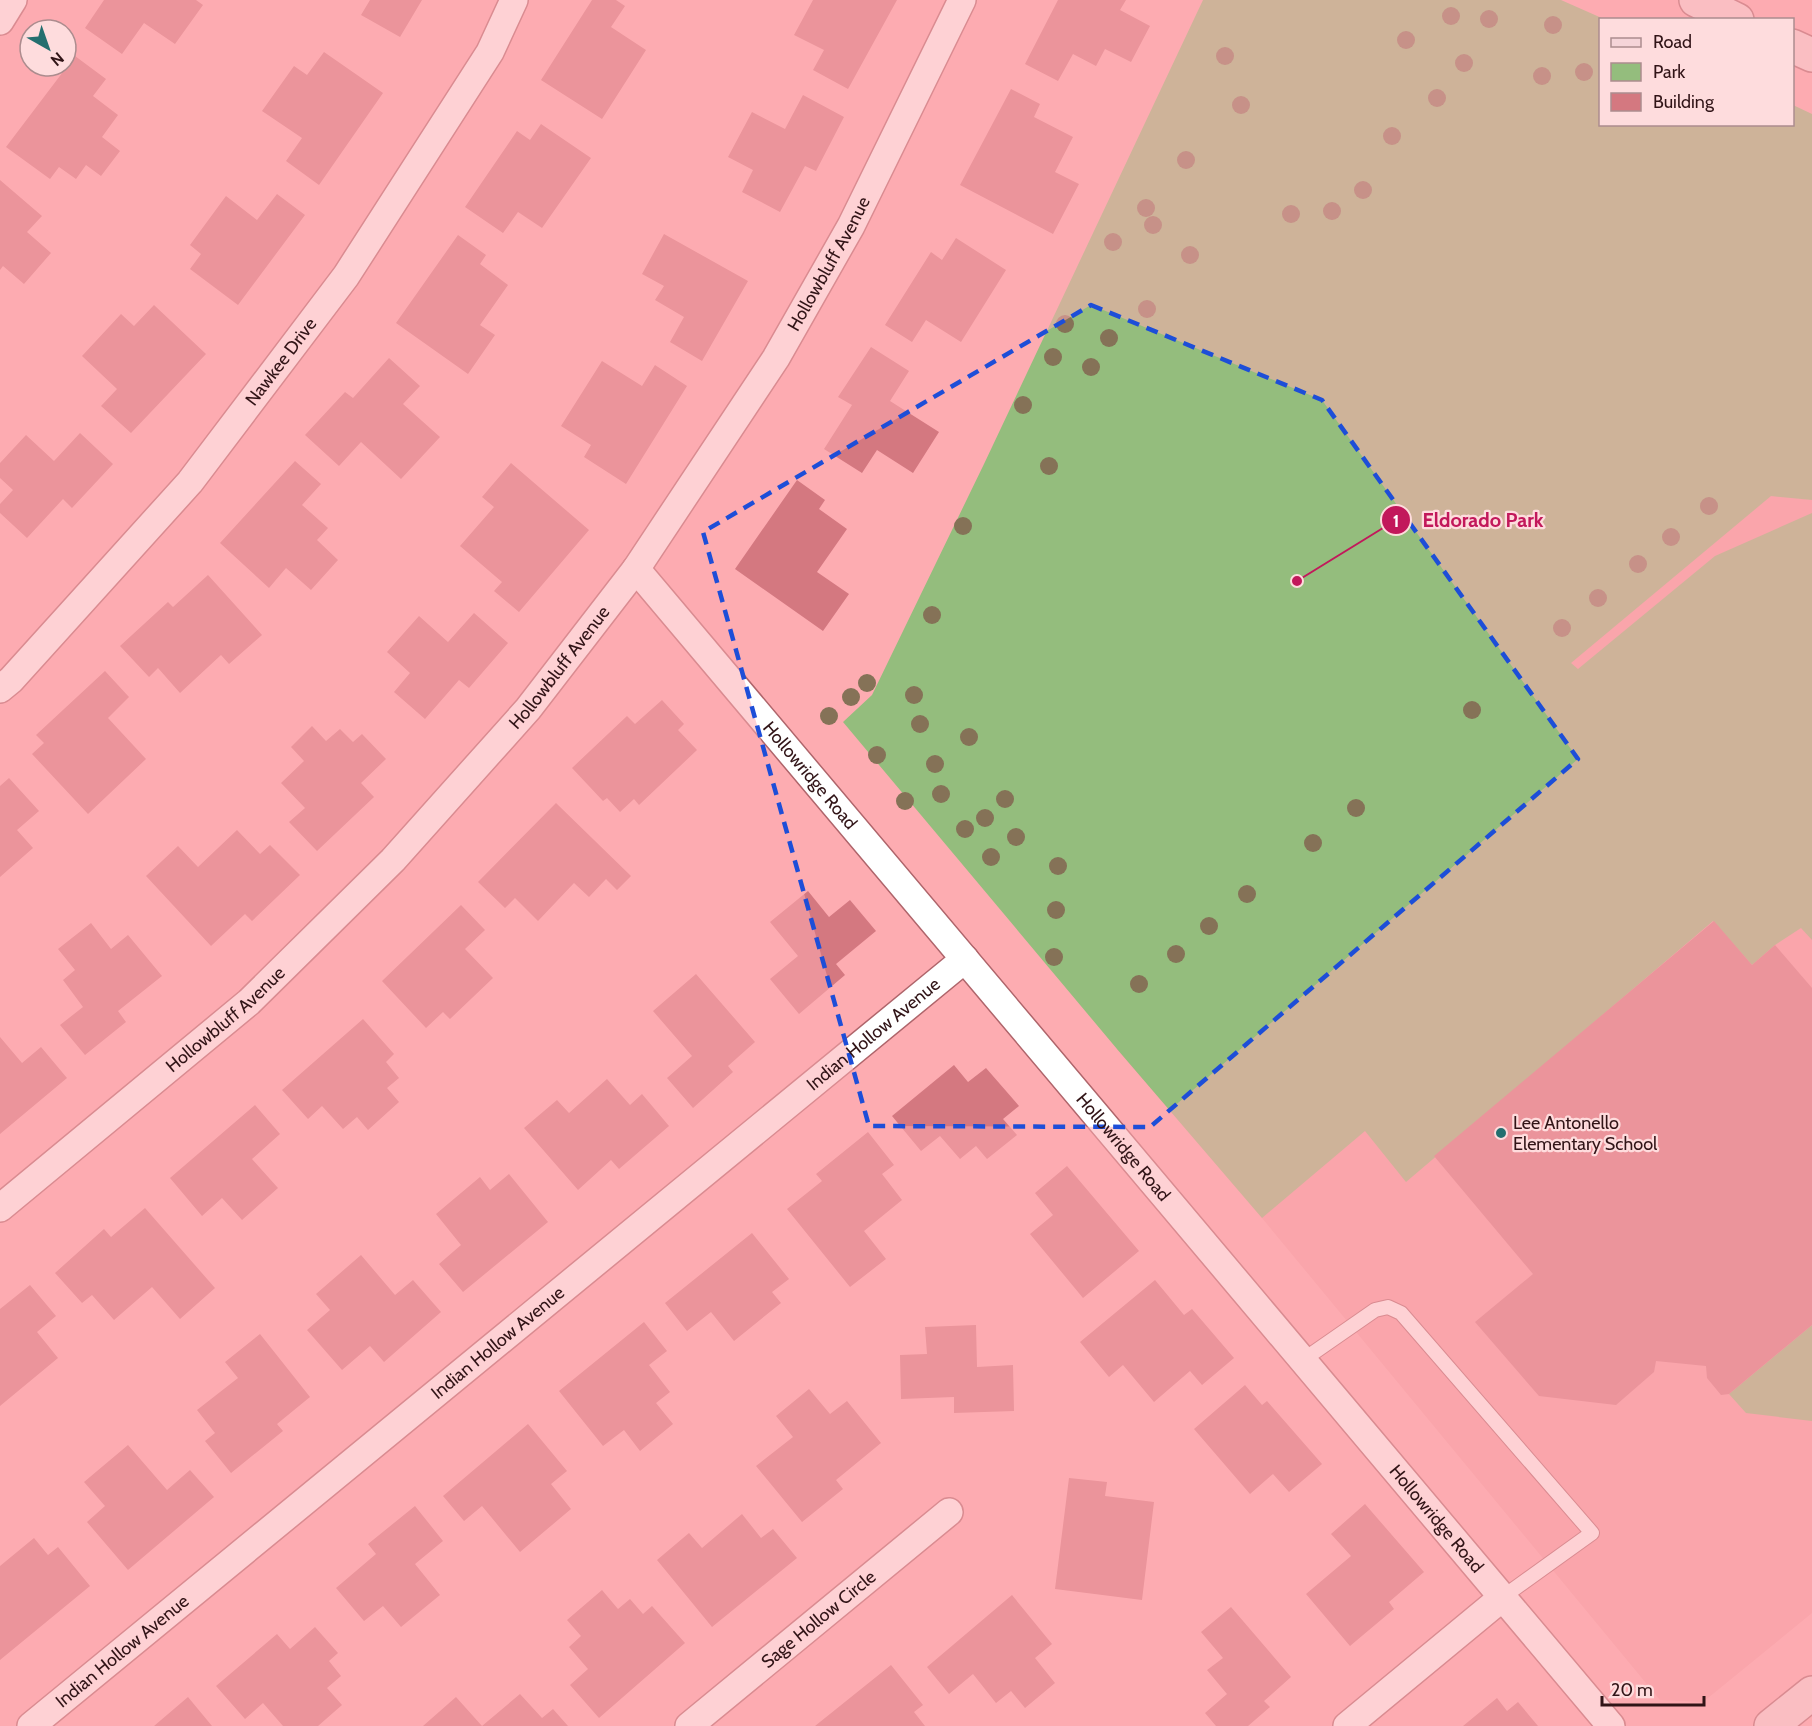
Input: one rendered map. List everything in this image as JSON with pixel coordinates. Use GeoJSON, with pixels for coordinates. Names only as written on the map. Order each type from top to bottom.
{"type":"FeatureCollection","features":[{"type":"Feature","properties":{"kind":"main road"},"geometry":{"type":"LineString","coordinates":[[1696,0],[1733,18]]}},
{"type":"Feature","properties":{"kind":"main road"},"geometry":{"type":"LineString","coordinates":[[1794,47],[1812,55]]}},
{"type":"Feature","properties":{"kind":"main road"},"geometry":{"type":"LineString","coordinates":[[1771,1726],[1812,1693]]}},
{"type":"Feature","properties":{"kind":"street"},"geometry":{"type":"LineString","coordinates":[[0,21],[13,0]]}},
{"type":"Feature","properties":{"kind":"street","name":"Nawkee Drive"},"geometry":{"type":"LineString","coordinates":[[0,689],[11,680],[190,482],[346,276],[490,52],[514,0]]}},
{"type":"Feature","properties":{"kind":"street","name":"Hollowbluff Avenue"},"geometry":{"type":"LineString","coordinates":[[0,1208],[249,1002],[393,860],[528,709],[636,569],[782,348],[851,226],[962,0]]}},
{"type":"Feature","properties":{"kind":"street","name":"Hollowridge Road"},"geometry":{"type":"LineString","coordinates":[[636,569],[1611,1726]]}},
{"type":"Feature","properties":{"kind":"street","name":"Indian Hollow Avenue"},"geometry":{"type":"LineString","coordinates":[[31,1726],[965,959]]}},
{"type":"Feature","properties":{"kind":"street","name":"Sage Hollow Circle"},"geometry":{"type":"LineString","coordinates":[[689,1726],[949,1512]]}},
{"type":"Feature","properties":{"kind":"street"},"geometry":{"type":"LineString","coordinates":[[1347,1726],[1503,1597]]}},
{"type":"Feature","properties":{"kind":"lane"},"geometry":{"type":"LineString","coordinates":[[1303,1360],[1374,1310],[1388,1307],[1401,1313],[1592,1533],[1503,1597]]}},
{"type":"Feature","properties":{"kind":"highlighted area"},"geometry":{"type":"Polygon","coordinates":[[[1091,305],[1322,400],[1578,759],[1150,1127],[869,1126],[703,532],[1091,305]]]}},
{"type":"Feature","properties":{"kind":"shaded area","name":"Lee Antonello Elementary School"},"geometry":{"type":"Polygon","coordinates":[[[1771,495],[1812,500],[1812,1613],[1703,1702],[1660,1700],[1262,1218],[1117,1049],[1771,495]]]}},
{"type":"Feature","properties":{"kind":"green space"},"geometry":{"type":"Polygon","coordinates":[[[1203,0],[1561,0],[1602,18],[1599,18],[1599,126],[1794,126],[1794,105],[1812,114],[1812,500],[1771,496],[1571,663],[1578,669],[1715,556],[1812,513],[1812,940],[1801,928],[1775,945],[1752,965],[1713,921],[1406,1182],[1365,1131],[1262,1218],[843,722],[872,695],[1203,0]]]}},
{"type":"Feature","properties":{"kind":"green space"},"geometry":{"type":"Polygon","coordinates":[[[1812,1325],[1812,1421],[1746,1413],[1729,1394],[1812,1325]]]}},
{"type":"Feature","properties":{"kind":"building"},"geometry":{"type":"Polygon","coordinates":[[[104,0],[196,0],[203,5],[175,44],[144,23],[122,54],[85,28],[104,0]]]}},
{"type":"Feature","properties":{"kind":"building"},"geometry":{"type":"Polygon","coordinates":[[[370,0],[422,0],[400,37],[361,15],[370,0]]]}},
{"type":"Feature","properties":{"kind":"building"},"geometry":{"type":"Polygon","coordinates":[[[592,0],[616,0],[625,6],[611,27],[646,50],[602,119],[541,80],[592,0]]]}},
{"type":"Feature","properties":{"kind":"building"},"geometry":{"type":"Polygon","coordinates":[[[813,0],[897,0],[848,89],[813,70],[824,50],[794,35],[813,0]]]}},
{"type":"Feature","properties":{"kind":"building"},"geometry":{"type":"Polygon","coordinates":[[[1058,0],[1126,0],[1120,10],[1150,26],[1131,62],[1105,49],[1096,66],[1073,54],[1058,81],[1025,64],[1058,0]]]}},
{"type":"Feature","properties":{"kind":"building"},"geometry":{"type":"Polygon","coordinates":[[[324,52],[383,93],[319,185],[286,161],[302,138],[262,111],[294,66],[307,75],[324,52]]]}},
{"type":"Feature","properties":{"kind":"building"},"geometry":{"type":"Polygon","coordinates":[[[78,58],[106,79],[93,96],[118,115],[102,137],[120,151],[101,176],[86,165],[76,179],[59,167],[50,179],[6,147],[58,78],[78,78],[78,58]]]}},
{"type":"Feature","properties":{"kind":"building"},"geometry":{"type":"Polygon","coordinates":[[[1011,89],[1040,104],[1034,117],[1073,137],[1055,172],[1079,184],[1053,234],[960,185],[1011,89]]]}},
{"type":"Feature","properties":{"kind":"building"},"geometry":{"type":"Polygon","coordinates":[[[803,95],[844,117],[816,171],[805,166],[780,212],[742,192],[753,170],[728,157],[752,112],[785,129],[803,95]]]}},
{"type":"Feature","properties":{"kind":"building"},"geometry":{"type":"Polygon","coordinates":[[[541,124],[591,158],[542,228],[518,212],[503,233],[465,207],[517,131],[530,140],[541,124]]]}},
{"type":"Feature","properties":{"kind":"building"},"geometry":{"type":"Polygon","coordinates":[[[0,180],[42,216],[27,232],[51,253],[24,284],[3,266],[0,270],[0,180]]]}},
{"type":"Feature","properties":{"kind":"building"},"geometry":{"type":"Polygon","coordinates":[[[277,194],[305,215],[238,305],[190,269],[201,254],[190,245],[226,196],[257,220],[277,194]]]}},
{"type":"Feature","properties":{"kind":"building"},"geometry":{"type":"Polygon","coordinates":[[[664,234],[748,281],[702,361],[670,342],[684,317],[655,300],[664,286],[642,274],[664,234]]]}},
{"type":"Feature","properties":{"kind":"building"},"geometry":{"type":"Polygon","coordinates":[[[458,235],[486,255],[480,264],[508,285],[480,325],[495,335],[468,374],[396,323],[458,235]]]}},
{"type":"Feature","properties":{"kind":"building"},"geometry":{"type":"Polygon","coordinates":[[[956,238],[1006,270],[961,342],[926,320],[912,342],[885,325],[931,252],[942,260],[956,238]]]}},
{"type":"Feature","properties":{"kind":"building"},"geometry":{"type":"Polygon","coordinates":[[[154,305],[206,354],[131,433],[101,406],[117,389],[82,356],[121,314],[134,326],[154,305]]]}},
{"type":"Feature","properties":{"kind":"building"},"geometry":{"type":"Polygon","coordinates":[[[871,347],[909,371],[890,401],[939,432],[913,473],[877,450],[862,473],[824,449],[852,405],[838,397],[871,347]]]}},
{"type":"Feature","properties":{"kind":"building"},"geometry":{"type":"Polygon","coordinates":[[[389,358],[420,386],[403,404],[440,437],[401,479],[361,442],[339,466],[305,435],[345,392],[353,398],[389,358]]]}},
{"type":"Feature","properties":{"kind":"building"},"geometry":{"type":"Polygon","coordinates":[[[602,361],[642,386],[655,365],[687,386],[626,484],[584,457],[591,445],[561,426],[602,361]]]}},
{"type":"Feature","properties":{"kind":"building"},"geometry":{"type":"Polygon","coordinates":[[[80,433],[113,464],[72,508],[63,499],[27,538],[0,513],[0,504],[13,490],[0,478],[0,463],[26,435],[54,461],[80,433]]]}},
{"type":"Feature","properties":{"kind":"building"},"geometry":{"type":"Polygon","coordinates":[[[295,461],[321,484],[302,505],[328,528],[317,540],[338,560],[311,590],[286,568],[269,588],[220,543],[295,461]]]}},
{"type":"Feature","properties":{"kind":"building"},"geometry":{"type":"Polygon","coordinates":[[[511,463],[589,530],[519,612],[494,591],[502,582],[460,546],[494,507],[482,497],[511,463]]]}},
{"type":"Feature","properties":{"kind":"building"},"geometry":{"type":"Polygon","coordinates":[[[797,480],[825,500],[819,509],[847,529],[817,572],[849,594],[823,631],[735,569],[797,480]]]}},
{"type":"Feature","properties":{"kind":"building"},"geometry":{"type":"Polygon","coordinates":[[[208,575],[262,635],[229,664],[221,655],[180,693],[158,668],[149,677],[120,646],[168,602],[173,607],[208,575]]]}},
{"type":"Feature","properties":{"kind":"building"},"geometry":{"type":"Polygon","coordinates":[[[474,613],[508,643],[469,688],[459,680],[425,719],[394,692],[410,673],[387,652],[419,616],[448,642],[474,613]]]}},
{"type":"Feature","properties":{"kind":"building"},"geometry":{"type":"Polygon","coordinates":[[[105,671],[129,697],[108,718],[146,759],[88,814],[32,754],[44,743],[36,735],[105,671]]]}},
{"type":"Feature","properties":{"kind":"building"},"geometry":{"type":"Polygon","coordinates":[[[662,700],[684,724],[678,730],[697,750],[639,805],[634,799],[620,812],[607,798],[603,801],[572,768],[627,716],[635,724],[662,700]]]}},
{"type":"Feature","properties":{"kind":"building"},"geometry":{"type":"Polygon","coordinates":[[[312,726],[326,741],[340,729],[353,742],[362,734],[386,759],[361,783],[374,797],[317,851],[289,822],[305,808],[281,783],[304,761],[291,747],[312,726]]]}},
{"type":"Feature","properties":{"kind":"building"},"geometry":{"type":"Polygon","coordinates":[[[9,778],[39,811],[17,830],[33,848],[0,877],[0,786],[9,778]]]}},
{"type":"Feature","properties":{"kind":"building"},"geometry":{"type":"Polygon","coordinates":[[[556,803],[631,876],[617,890],[606,879],[589,897],[574,883],[538,921],[515,898],[505,908],[478,882],[556,803]]]}},
{"type":"Feature","properties":{"kind":"building"},"geometry":{"type":"Polygon","coordinates":[[[237,830],[260,854],[270,845],[300,875],[252,921],[245,914],[211,946],[146,876],[178,846],[198,867],[237,830]]]}},
{"type":"Feature","properties":{"kind":"building"},"geometry":{"type":"Polygon","coordinates":[[[808,891],[829,917],[850,900],[876,931],[836,964],[845,975],[799,1014],[770,979],[798,956],[770,922],[808,891]]]}},
{"type":"Feature","properties":{"kind":"building"},"geometry":{"type":"Polygon","coordinates":[[[461,905],[485,930],[465,949],[493,978],[450,1019],[443,1012],[426,1028],[382,981],[461,905]]]}},
{"type":"Feature","properties":{"kind":"building"},"geometry":{"type":"Polygon","coordinates":[[[1714,921],[1752,965],[1775,945],[1812,988],[1812,1325],[1729,1394],[1721,1395],[1707,1378],[1706,1366],[1656,1361],[1654,1372],[1616,1405],[1539,1396],[1475,1322],[1533,1274],[1434,1156],[1714,921]]]}},
{"type":"Feature","properties":{"kind":"building"},"geometry":{"type":"Polygon","coordinates":[[[91,923],[111,949],[128,935],[162,976],[118,1011],[126,1022],[85,1055],[60,1025],[83,1007],[63,980],[75,970],[58,949],[91,923]]]}},
{"type":"Feature","properties":{"kind":"building"},"geometry":{"type":"Polygon","coordinates":[[[696,974],[755,1042],[728,1066],[733,1072],[693,1108],[667,1078],[692,1056],[653,1011],[696,974]]]}},
{"type":"Feature","properties":{"kind":"building"},"geometry":{"type":"Polygon","coordinates":[[[363,1019],[394,1054],[386,1062],[399,1078],[387,1088],[399,1102],[368,1130],[357,1117],[343,1129],[322,1106],[308,1119],[282,1090],[363,1019]]]}},
{"type":"Feature","properties":{"kind":"building"},"geometry":{"type":"Polygon","coordinates":[[[0,1037],[22,1063],[41,1047],[67,1078],[0,1134],[0,1037]]]}},
{"type":"Feature","properties":{"kind":"building"},"geometry":{"type":"Polygon","coordinates":[[[954,1065],[968,1082],[986,1068],[1019,1106],[1003,1119],[1017,1135],[987,1159],[976,1146],[960,1159],[940,1136],[921,1151],[892,1116],[954,1065]]]}},
{"type":"Feature","properties":{"kind":"building"},"geometry":{"type":"Polygon","coordinates":[[[607,1079],[630,1105],[642,1094],[669,1126],[619,1169],[611,1160],[578,1190],[524,1128],[557,1100],[569,1113],[607,1079]]]}},
{"type":"Feature","properties":{"kind":"building"},"geometry":{"type":"Polygon","coordinates":[[[255,1105],[280,1134],[252,1159],[278,1188],[242,1220],[222,1198],[202,1216],[170,1178],[255,1105]]]}},
{"type":"Feature","properties":{"kind":"building"},"geometry":{"type":"Polygon","coordinates":[[[868,1132],[894,1165],[882,1174],[902,1200],[864,1231],[886,1259],[850,1287],[787,1209],[822,1181],[816,1174],[868,1132]]]}},
{"type":"Feature","properties":{"kind":"building"},"geometry":{"type":"Polygon","coordinates":[[[1067,1166],[1139,1251],[1083,1298],[1030,1234],[1053,1215],[1035,1193],[1067,1166]]]}},
{"type":"Feature","properties":{"kind":"building"},"geometry":{"type":"Polygon","coordinates":[[[509,1174],[548,1222],[463,1292],[439,1264],[461,1245],[436,1214],[480,1177],[490,1190],[509,1174]]]}},
{"type":"Feature","properties":{"kind":"building"},"geometry":{"type":"Polygon","coordinates":[[[145,1208],[215,1288],[180,1319],[152,1287],[114,1320],[92,1295],[82,1303],[55,1273],[104,1229],[111,1237],[145,1208]]]}},
{"type":"Feature","properties":{"kind":"building"},"geometry":{"type":"Polygon","coordinates":[[[752,1233],[789,1279],[772,1292],[781,1303],[734,1341],[711,1312],[687,1331],[665,1303],[752,1233]]]}},
{"type":"Feature","properties":{"kind":"building"},"geometry":{"type":"Polygon","coordinates":[[[361,1255],[395,1295],[413,1280],[441,1312],[384,1362],[370,1346],[342,1370],[307,1330],[330,1310],[316,1294],[361,1255]]]}},
{"type":"Feature","properties":{"kind":"building"},"geometry":{"type":"Polygon","coordinates":[[[1155,1280],[1184,1315],[1192,1309],[1234,1358],[1202,1385],[1190,1371],[1154,1402],[1123,1365],[1109,1377],[1080,1342],[1155,1280]]]}},
{"type":"Feature","properties":{"kind":"building"},"geometry":{"type":"Polygon","coordinates":[[[30,1285],[56,1316],[37,1332],[58,1358],[0,1406],[0,1309],[30,1285]]]}},
{"type":"Feature","properties":{"kind":"building"},"geometry":{"type":"Polygon","coordinates":[[[644,1322],[667,1351],[649,1365],[670,1392],[656,1403],[673,1424],[640,1451],[624,1430],[603,1446],[559,1391],[644,1322]]]}},
{"type":"Feature","properties":{"kind":"building"},"geometry":{"type":"Polygon","coordinates":[[[976,1325],[977,1367],[1013,1365],[1014,1411],[954,1413],[954,1397],[901,1399],[900,1355],[927,1354],[925,1327],[976,1325]]]}},
{"type":"Feature","properties":{"kind":"building"},"geometry":{"type":"Polygon","coordinates":[[[260,1334],[310,1397],[277,1424],[283,1431],[231,1473],[205,1441],[215,1433],[197,1410],[238,1378],[225,1362],[260,1334]]]}},
{"type":"Feature","properties":{"kind":"building"},"geometry":{"type":"Polygon","coordinates":[[[1245,1385],[1262,1405],[1267,1401],[1322,1464],[1289,1492],[1273,1474],[1250,1494],[1194,1429],[1245,1385]]]}},
{"type":"Feature","properties":{"kind":"building"},"geometry":{"type":"Polygon","coordinates":[[[809,1389],[830,1414],[847,1401],[881,1443],[836,1480],[843,1489],[802,1522],[756,1466],[793,1437],[776,1416],[809,1389]]]}},
{"type":"Feature","properties":{"kind":"building"},"geometry":{"type":"Polygon","coordinates":[[[528,1424],[567,1471],[551,1484],[571,1509],[520,1552],[482,1506],[464,1521],[443,1496],[528,1424]]]}},
{"type":"Feature","properties":{"kind":"building"},"geometry":{"type":"Polygon","coordinates":[[[128,1445],[167,1490],[190,1470],[214,1497],[128,1570],[87,1522],[105,1506],[84,1482],[128,1445]]]}},
{"type":"Feature","properties":{"kind":"building"},"geometry":{"type":"Polygon","coordinates":[[[1069,1478],[1107,1482],[1105,1496],[1154,1502],[1142,1600],[1055,1589],[1069,1478]]]}},
{"type":"Feature","properties":{"kind":"building"},"geometry":{"type":"Polygon","coordinates":[[[1365,1504],[1424,1572],[1389,1602],[1394,1609],[1350,1646],[1306,1594],[1351,1556],[1331,1534],[1365,1504]]]}},
{"type":"Feature","properties":{"kind":"building"},"geometry":{"type":"Polygon","coordinates":[[[415,1506],[443,1541],[415,1564],[440,1595],[401,1627],[383,1606],[364,1621],[336,1588],[376,1554],[368,1544],[415,1506]]]}},
{"type":"Feature","properties":{"kind":"building"},"geometry":{"type":"Polygon","coordinates":[[[742,1514],[761,1538],[773,1529],[797,1558],[712,1627],[657,1560],[689,1533],[702,1548],[742,1514]]]}},
{"type":"Feature","properties":{"kind":"building"},"geometry":{"type":"Polygon","coordinates":[[[34,1538],[48,1555],[58,1547],[90,1586],[0,1660],[0,1566],[34,1538]]]}},
{"type":"Feature","properties":{"kind":"building"},"geometry":{"type":"Polygon","coordinates":[[[602,1590],[618,1609],[630,1599],[643,1614],[652,1606],[685,1643],[599,1718],[570,1685],[588,1669],[569,1647],[581,1636],[567,1620],[602,1590]]]}},
{"type":"Feature","properties":{"kind":"building"},"geometry":{"type":"Polygon","coordinates":[[[1012,1595],[1052,1644],[1035,1658],[1055,1683],[1025,1708],[1011,1691],[996,1703],[973,1674],[949,1694],[927,1667],[1012,1595]]]}},
{"type":"Feature","properties":{"kind":"building"},"geometry":{"type":"Polygon","coordinates":[[[1231,1607],[1291,1677],[1264,1701],[1270,1707],[1248,1726],[1216,1726],[1205,1713],[1227,1694],[1207,1670],[1223,1658],[1201,1632],[1231,1607]]]}},
{"type":"Feature","properties":{"kind":"building"},"geometry":{"type":"Polygon","coordinates":[[[315,1627],[338,1653],[329,1661],[341,1676],[327,1688],[342,1705],[318,1726],[283,1726],[263,1703],[245,1719],[216,1686],[277,1634],[290,1649],[315,1627]]]}},
{"type":"Feature","properties":{"kind":"building"},"geometry":{"type":"Polygon","coordinates":[[[891,1665],[923,1705],[914,1712],[925,1726],[815,1726],[891,1665]]]}},
{"type":"Feature","properties":{"kind":"building"},"geometry":{"type":"Polygon","coordinates":[[[520,1694],[542,1718],[553,1709],[568,1726],[482,1726],[520,1694]]]}},
{"type":"Feature","properties":{"kind":"building"},"geometry":{"type":"Polygon","coordinates":[[[188,1697],[212,1726],[154,1726],[188,1697]]]}},
{"type":"Feature","properties":{"kind":"building"},"geometry":{"type":"Polygon","coordinates":[[[456,1697],[482,1726],[423,1726],[456,1697]]]}},
{"type":"Feature","properties":{"kind":"building"},"geometry":{"type":"Polygon","coordinates":[[[1497,1698],[1507,1711],[1518,1702],[1538,1726],[1463,1726],[1497,1698]]]}},
{"type":"Feature","properties":{"kind":"place","name":"Eldorado Park"},"geometry":{"type":"Point","coordinates":[1297,581]}},
{"type":"Feature","properties":{"kind":"place","name":"Lee Antonello Elementary School"},"geometry":{"type":"Point","coordinates":[1501,1133]}}]}
